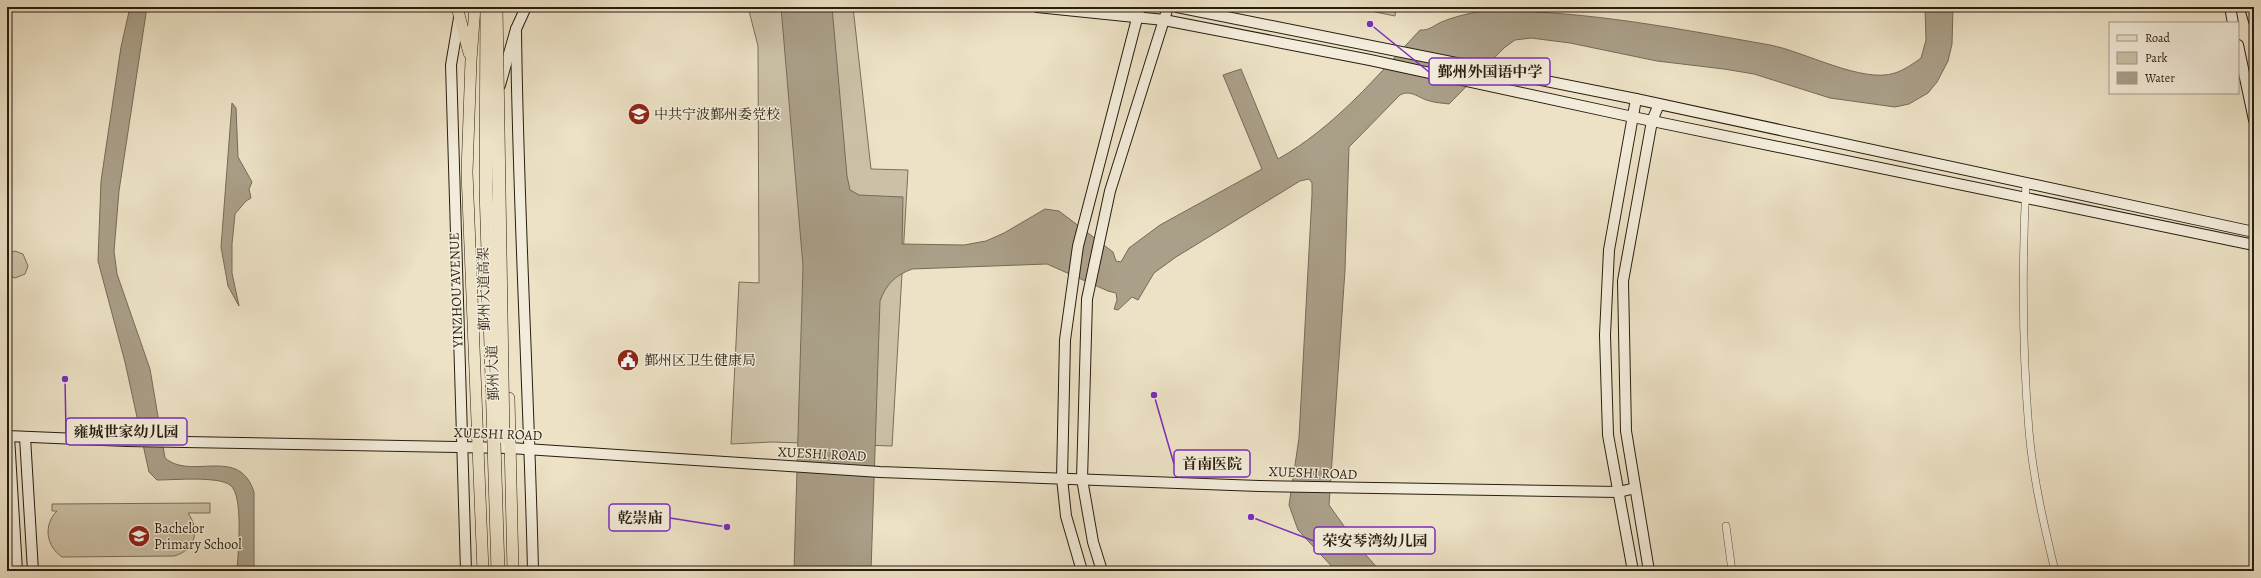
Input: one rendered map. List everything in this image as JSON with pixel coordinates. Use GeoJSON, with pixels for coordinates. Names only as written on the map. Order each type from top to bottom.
{"type":"FeatureCollection","features":[{"type":"Feature","properties":{"kind":"highway"},"geometry":{"type":"LineString","coordinates":[[486,7],[486,188],[498,571]]}},
{"type":"Feature","properties":{"kind":"highway","name":"鄞州大道高架"},"geometry":{"type":"LineString","coordinates":[[496,7],[506,571]]}},
{"type":"Feature","properties":{"kind":"main road","name":"YINZHOU AVENUE"},"geometry":{"type":"LineString","coordinates":[[475,7],[471,60],[468,172],[483,571]]}},
{"type":"Feature","properties":{"kind":"main road","name":"鄞州大道"},"geometry":{"type":"LineString","coordinates":[[501,7],[498,26],[513,571]]}},
{"type":"Feature","properties":{"kind":"main road"},"geometry":{"type":"LineString","coordinates":[[458,12],[471,60]]}},
{"type":"Feature","properties":{"kind":"street"},"geometry":{"type":"LineString","coordinates":[[500,85],[516,29],[526,7]]}},
{"type":"Feature","properties":{"kind":"street"},"geometry":{"type":"LineString","coordinates":[[1037,7],[1139,12],[1164,20],[1487,84],[1652,121],[2254,245]]}},
{"type":"Feature","properties":{"kind":"street"},"geometry":{"type":"LineString","coordinates":[[1102,571],[1094,542],[1082,479],[1087,298],[1110,191],[1168,7]]}},
{"type":"Feature","properties":{"kind":"street"},"geometry":{"type":"LineString","coordinates":[[1177,7],[1636,99],[2254,232]]}},
{"type":"Feature","properties":{"kind":"street"},"geometry":{"type":"LineString","coordinates":[[2230,7],[2233,22]]}},
{"type":"Feature","properties":{"kind":"street"},"geometry":{"type":"LineString","coordinates":[[2250,7],[2254,21]]}},
{"type":"Feature","properties":{"kind":"street","name":"YINZHOU AVENUE"},"geometry":{"type":"LineString","coordinates":[[458,12],[451,65],[466,571]]}},
{"type":"Feature","properties":{"kind":"street"},"geometry":{"type":"LineString","coordinates":[[1082,571],[1066,516],[1062,478],[1065,340],[1078,246],[1139,12]]}},
{"type":"Feature","properties":{"kind":"street"},"geometry":{"type":"LineString","coordinates":[[516,29],[518,181],[530,448],[533,571]]}},
{"type":"Feature","properties":{"kind":"street"},"geometry":{"type":"LineString","coordinates":[[2239,50],[2254,120]]}},
{"type":"Feature","properties":{"kind":"street"},"geometry":{"type":"LineString","coordinates":[[1633,571],[1608,436],[1605,336],[1610,250],[1636,99]]}},
{"type":"Feature","properties":{"kind":"street"},"geometry":{"type":"LineString","coordinates":[[1649,571],[1626,431],[1623,281],[1652,121],[1659,104]]}},
{"type":"Feature","properties":{"kind":"street"},"geometry":{"type":"LineString","coordinates":[[2026,182],[2025,343],[2029,432],[2041,512],[2055,571]]}},
{"type":"Feature","properties":{"kind":"street"},"geometry":{"type":"LineString","coordinates":[[8,436],[17,571]]}},
{"type":"Feature","properties":{"kind":"street","name":"XUESHI ROAD"},"geometry":{"type":"LineString","coordinates":[[8,436],[127,441],[530,448],[788,467],[880,472],[1259,486],[1355,489],[1619,492],[1635,488]]}},
{"type":"Feature","properties":{"kind":"street"},"geometry":{"type":"LineString","coordinates":[[25,437],[33,571]]}},
{"type":"Feature","properties":{"kind":"street"},"geometry":{"type":"LineString","coordinates":[[1726,526],[1732,571]]}},
{"type":"Feature","properties":{"kind":"green space"},"geometry":{"type":"Polygon","coordinates":[[[748,7],[853,7],[871,169],[908,170],[892,446],[772,442],[731,444],[739,282],[759,283],[758,46],[748,7]]]}},
{"type":"Feature","properties":{"kind":"green space"},"geometry":{"type":"Polygon","coordinates":[[[1351,7],[1396,7],[1395,16],[1351,7]]]}},
{"type":"Feature","properties":{"kind":"green space"},"geometry":{"type":"Polygon","coordinates":[[[15,251],[23,254],[28,266],[25,274],[15,278],[7,275],[7,254],[15,251]]]}},
{"type":"Feature","properties":{"kind":"green space"},"geometry":{"type":"Polygon","coordinates":[[[210,503],[210,513],[188,513],[194,526],[194,539],[187,549],[174,556],[62,557],[52,547],[48,535],[50,523],[57,511],[52,511],[52,504],[210,503]]]}},
{"type":"Feature","properties":{"kind":"water"},"geometry":{"type":"Polygon","coordinates":[[[130,7],[147,7],[119,191],[114,251],[117,274],[150,369],[165,458],[176,464],[188,466],[226,467],[238,470],[247,478],[254,492],[254,571],[237,571],[239,512],[234,491],[230,485],[216,480],[206,479],[157,480],[149,472],[125,362],[98,261],[101,181],[121,47],[130,7]]]}},
{"type":"Feature","properties":{"kind":"water"},"geometry":{"type":"Polygon","coordinates":[[[781,7],[832,7],[847,176],[850,190],[859,195],[903,197],[902,244],[964,245],[986,241],[1004,233],[1045,209],[1059,211],[1113,252],[1116,261],[1121,262],[1129,248],[1160,225],[1262,169],[1223,75],[1241,69],[1278,159],[1299,146],[1336,117],[1371,83],[1420,30],[1430,28],[1441,22],[1470,13],[1484,11],[1531,12],[1566,14],[1634,22],[1770,45],[1784,48],[1850,71],[1882,75],[1898,72],[1921,58],[1926,40],[1925,7],[1953,7],[1952,44],[1948,61],[1937,82],[1928,93],[1909,104],[1895,107],[1830,98],[1754,74],[1657,61],[1570,43],[1531,38],[1515,40],[1504,48],[1449,104],[1432,102],[1408,93],[1400,95],[1349,147],[1345,270],[1329,505],[1359,547],[1380,571],[1336,571],[1298,530],[1289,505],[1299,438],[1312,195],[1312,183],[1309,179],[1300,181],[1176,257],[1154,273],[1138,300],[1132,297],[1118,310],[1114,309],[1117,300],[1116,293],[1108,291],[1047,264],[912,269],[896,277],[885,290],[880,301],[871,571],[794,571],[803,266],[781,7]]]}},
{"type":"Feature","properties":{"kind":"water"},"geometry":{"type":"Polygon","coordinates":[[[232,103],[236,108],[238,157],[252,182],[249,189],[251,198],[246,201],[235,214],[232,244],[232,273],[239,306],[228,286],[221,247],[232,103]]]}},
{"type":"Feature","properties":{"kind":"place","name":"鄞州外国语中学"},"geometry":{"type":"Point","coordinates":[1370,24]}},
{"type":"Feature","properties":{"kind":"place","name":"中共宁波鄞州委党校"},"geometry":{"type":"Point","coordinates":[639,114]}},
{"type":"Feature","properties":{"kind":"place","name":"鄞州区卫生健康局"},"geometry":{"type":"Point","coordinates":[628,360]}},
{"type":"Feature","properties":{"kind":"place","name":"雍城世家幼儿园"},"geometry":{"type":"Point","coordinates":[65,379]}},
{"type":"Feature","properties":{"kind":"place","name":"首南医院"},"geometry":{"type":"Point","coordinates":[1154,395]}},
{"type":"Feature","properties":{"kind":"place","name":"荣安琴湾幼儿园"},"geometry":{"type":"Point","coordinates":[1251,517]}},
{"type":"Feature","properties":{"kind":"place","name":"乾崇庙"},"geometry":{"type":"Point","coordinates":[727,527]}},
{"type":"Feature","properties":{"kind":"place","name":"Bachelor Primary School"},"geometry":{"type":"Point","coordinates":[139,536]}}]}
